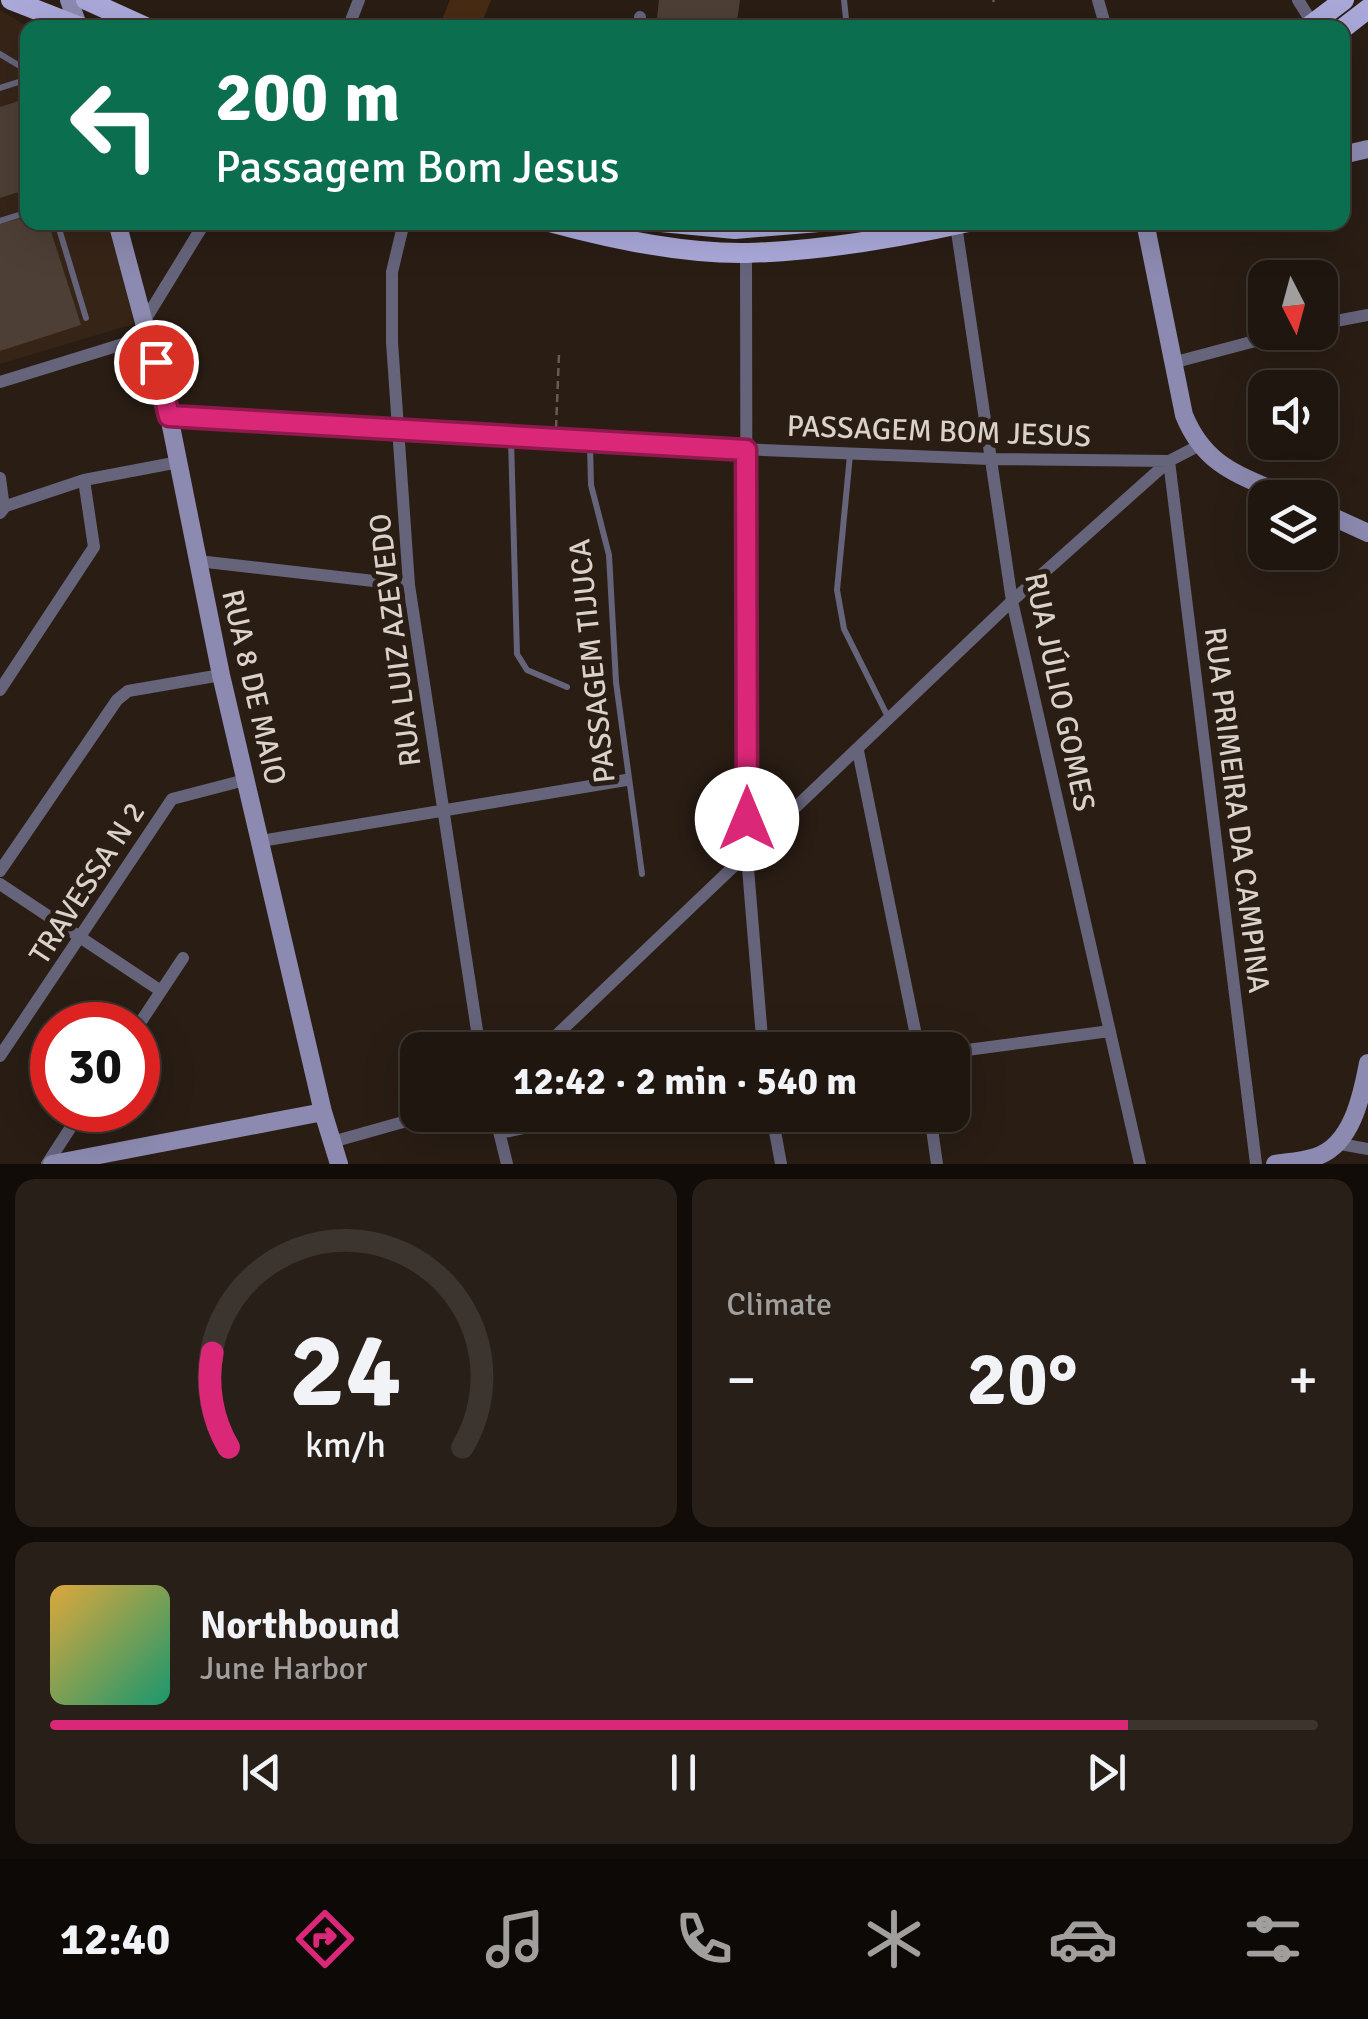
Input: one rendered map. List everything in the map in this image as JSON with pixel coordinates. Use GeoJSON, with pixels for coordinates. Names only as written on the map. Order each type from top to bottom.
{"type":"FeatureCollection","features":[{"type":"Feature","properties":{"kind":"main road"},"geometry":{"type":"LineString","coordinates":[[11,0],[52,15]]}},
{"type":"Feature","properties":{"kind":"main road"},"geometry":{"type":"LineString","coordinates":[[86,0],[130,20]]}},
{"type":"Feature","properties":{"kind":"main road"},"geometry":{"type":"LineString","coordinates":[[1318,20],[1344,0]]}},
{"type":"Feature","properties":{"kind":"main road"},"geometry":{"type":"LineString","coordinates":[[586,230],[630,240],[746,253],[915,230]]}},
{"type":"Feature","properties":{"kind":"main road"},"geometry":{"type":"LineString","coordinates":[[804,230],[806,247]]}},
{"type":"Feature","properties":{"kind":"street","name":"RUA 8 DE MAIO"},"geometry":{"type":"LineString","coordinates":[[119,230],[169,416],[221,675],[322,1112],[338,1164]]}},
{"type":"Feature","properties":{"kind":"street"},"geometry":{"type":"LineString","coordinates":[[0,382],[147,328],[201,230]]}},
{"type":"Feature","properties":{"kind":"street","name":"RUA LUIZ AZEVEDO"},"geometry":{"type":"LineString","coordinates":[[402,230],[392,272],[397,429],[410,585],[477,1032]]}},
{"type":"Feature","properties":{"kind":"street","name":"RUA JÚLIO GOMES"},"geometry":{"type":"LineString","coordinates":[[961,230],[1012,601],[1140,1164]]}},
{"type":"Feature","properties":{"kind":"street"},"geometry":{"type":"LineString","coordinates":[[1147,230],[1184,415],[1198,446],[1217,464],[1252,480]]}},
{"type":"Feature","properties":{"kind":"street"},"geometry":{"type":"LineString","coordinates":[[746,253],[747,856],[761,1032]]}},
{"type":"Feature","properties":{"kind":"street"},"geometry":{"type":"LineString","coordinates":[[1338,321],[1368,315]]}},
{"type":"Feature","properties":{"kind":"street"},"geometry":{"type":"LineString","coordinates":[[1172,363],[1248,343]]}},
{"type":"Feature","properties":{"kind":"street","name":"PASSAGEM BOM JESUS"},"geometry":{"type":"LineString","coordinates":[[169,416],[590,443],[1169,462]]}},
{"type":"Feature","properties":{"kind":"street"},"geometry":{"type":"LineString","coordinates":[[561,1032],[1012,601],[1169,462],[1198,446]]}},
{"type":"Feature","properties":{"kind":"street"},"geometry":{"type":"LineString","coordinates":[[0,480],[1,510],[84,480],[179,462]]}},
{"type":"Feature","properties":{"kind":"street","name":"RUA PRIMEIRA DA CAMPINA"},"geometry":{"type":"LineString","coordinates":[[1169,462],[1256,1164]]}},
{"type":"Feature","properties":{"kind":"street"},"geometry":{"type":"LineString","coordinates":[[0,690],[94,548],[84,480]]}},
{"type":"Feature","properties":{"kind":"street"},"geometry":{"type":"LineString","coordinates":[[1338,519],[1368,532]]}},
{"type":"Feature","properties":{"kind":"street"},"geometry":{"type":"LineString","coordinates":[[198,561],[410,585]]}},
{"type":"Feature","properties":{"kind":"street"},"geometry":{"type":"LineString","coordinates":[[0,872],[117,700],[128,692],[221,675]]}},
{"type":"Feature","properties":{"kind":"street"},"geometry":{"type":"LineString","coordinates":[[858,751],[915,1032]]}},
{"type":"Feature","properties":{"kind":"street","name":"TRAVESSA N 2"},"geometry":{"type":"LineString","coordinates":[[0,1056],[172,800],[245,780]]}},
{"type":"Feature","properties":{"kind":"street"},"geometry":{"type":"LineString","coordinates":[[261,841],[626,780]]}},
{"type":"Feature","properties":{"kind":"street"},"geometry":{"type":"LineString","coordinates":[[0,884],[161,991]]}},
{"type":"Feature","properties":{"kind":"street"},"geometry":{"type":"LineString","coordinates":[[154,1002],[183,958]]}},
{"type":"Feature","properties":{"kind":"street"},"geometry":{"type":"LineString","coordinates":[[970,1049],[1110,1030]]}},
{"type":"Feature","properties":{"kind":"street"},"geometry":{"type":"LineString","coordinates":[[1275,1164],[1320,1160],[1356,1110],[1368,1063]]}},
{"type":"Feature","properties":{"kind":"street"},"geometry":{"type":"LineString","coordinates":[[49,1164],[322,1112]]}},
{"type":"Feature","properties":{"kind":"street"},"geometry":{"type":"LineString","coordinates":[[332,1142],[400,1123]]}},
{"type":"Feature","properties":{"kind":"street"},"geometry":{"type":"LineString","coordinates":[[49,1164],[69,1132]]}},
{"type":"Feature","properties":{"kind":"street"},"geometry":{"type":"LineString","coordinates":[[505,1132],[500,1133],[507,1164]]}},
{"type":"Feature","properties":{"kind":"street"},"geometry":{"type":"LineString","coordinates":[[775,1132],[781,1164]]}},
{"type":"Feature","properties":{"kind":"street"},"geometry":{"type":"LineString","coordinates":[[933,1132],[938,1164]]}},
{"type":"Feature","properties":{"kind":"street"},"geometry":{"type":"LineString","coordinates":[[1335,1143],[1368,1149]]}},
{"type":"Feature","properties":{"kind":"lane"},"geometry":{"type":"LineString","coordinates":[[59,230],[86,318]]}},
{"type":"Feature","properties":{"kind":"lane"},"geometry":{"type":"LineString","coordinates":[[511,438],[517,654],[528,670],[567,687]]}},
{"type":"Feature","properties":{"kind":"lane","name":"PASSAGEM TIJUCA"},"geometry":{"type":"LineString","coordinates":[[590,443],[591,485],[609,555],[626,780],[642,874]]}},
{"type":"Feature","properties":{"kind":"lane"},"geometry":{"type":"LineString","coordinates":[[850,454],[836,590],[851,646],[888,719]]}},
{"type":"Feature","properties":{"kind":"path"},"geometry":{"type":"LineString","coordinates":[[555,441],[559,354]]}},
{"type":"Feature","properties":{"kind":"shaded area"},"geometry":{"type":"Polygon","coordinates":[[[450,0],[491,0],[483,20],[442,20],[450,0]]]}},
{"type":"Feature","properties":{"kind":"shaded area"},"geometry":{"type":"Polygon","coordinates":[[[0,10],[20,22],[20,230],[113,230],[134,324],[0,364],[0,10]]]}},
{"type":"Feature","properties":{"kind":"building"},"geometry":{"type":"Polygon","coordinates":[[[659,0],[740,0],[737,20],[657,20],[659,0]]]}},
{"type":"Feature","properties":{"kind":"building"},"geometry":{"type":"Polygon","coordinates":[[[20,101],[20,192],[0,198],[0,107],[20,101]]]}},
{"type":"Feature","properties":{"kind":"building"},"geometry":{"type":"Polygon","coordinates":[[[20,218],[20,230],[51,230],[81,325],[0,351],[0,224],[20,218]]]}},
{"type":"Feature","properties":{"kind":"route"},"geometry":{"type":"LineString","coordinates":[[156,362],[169,416],[746,450],[747,819]]}}]}
